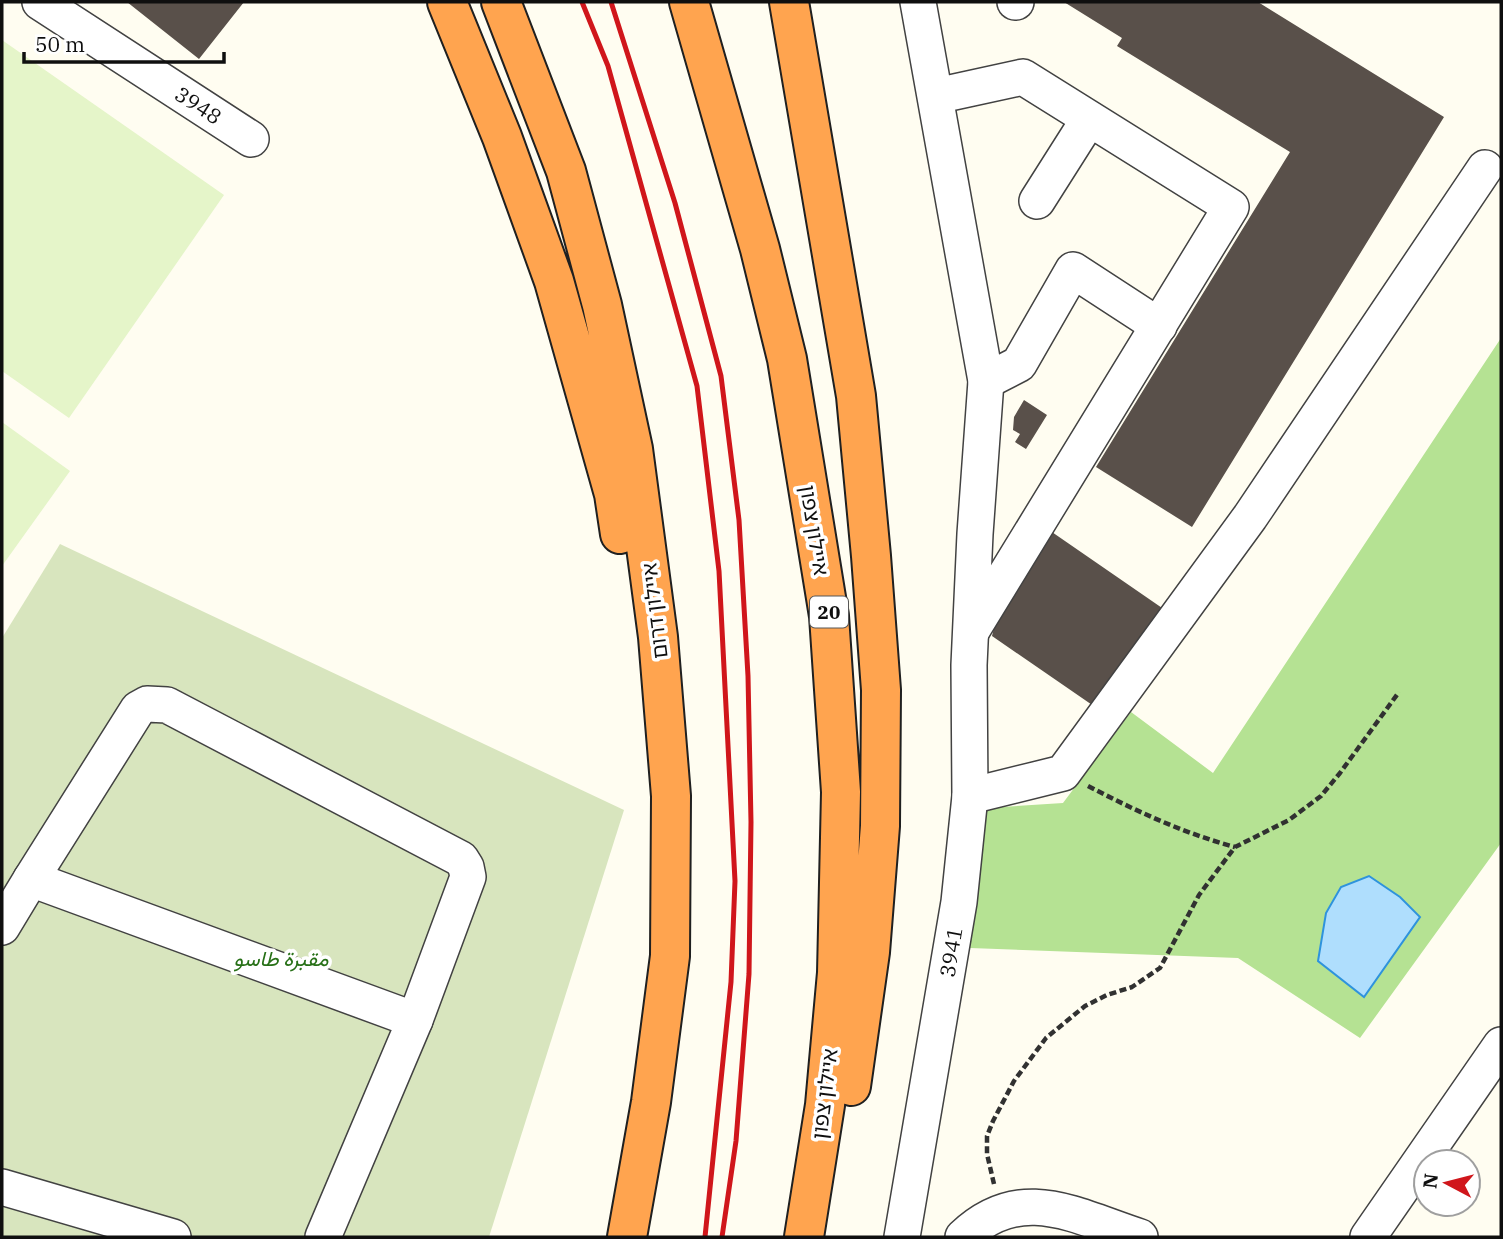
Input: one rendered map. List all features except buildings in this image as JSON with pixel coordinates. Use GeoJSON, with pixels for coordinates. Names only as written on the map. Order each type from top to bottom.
{"type":"FeatureCollection","features":[{"type":"Feature","properties":{"kind":"highway"},"geometry":{"type":"LineString","coordinates":[[447,2],[502,137],[554,281],[614,494],[644,684],[670,956]]}},
{"type":"Feature","properties":{"kind":"highway","name":"איילון דרום"},"geometry":{"type":"LineString","coordinates":[[501,2],[566,171],[602,306],[633,449],[658,637],[671,796],[670,956],[651,1102],[627,1237]]}},
{"type":"Feature","properties":{"kind":"highway","name":"איילון צפון"},"geometry":{"type":"LineString","coordinates":[[689,2],[760,249],[787,359],[829,616],[841,792],[837,972],[825,1105],[804,1237]]}},
{"type":"Feature","properties":{"kind":"highway"},"geometry":{"type":"LineString","coordinates":[[789,2],[856,396],[881,690],[880,826],[870,952],[850,1092],[828,1196],[815,1237]]}},
{"type":"Feature","properties":{"kind":"street","name":"3948"},"geometry":{"type":"LineString","coordinates":[[40,2],[251,139]]}},
{"type":"Feature","properties":{"kind":"street","name":"3941"},"geometry":{"type":"LineString","coordinates":[[902,1237],[959,902],[970,796],[970,649],[986,381],[918,2]]}},
{"type":"Feature","properties":{"kind":"street"},"geometry":{"type":"LineString","coordinates":[[936,96],[1023,77],[1231,207],[1158,326],[970,649]]}},
{"type":"Feature","properties":{"kind":"street"},"geometry":{"type":"LineString","coordinates":[[1037,201],[1089,119]]}},
{"type":"Feature","properties":{"kind":"street"},"geometry":{"type":"LineString","coordinates":[[970,796],[1063,773],[1250,517],[1485,168]]}},
{"type":"Feature","properties":{"kind":"street"},"geometry":{"type":"LineString","coordinates":[[986,381],[1019,364],[1073,270],[1158,326]]}},
{"type":"Feature","properties":{"kind":"street"},"geometry":{"type":"LineString","coordinates":[[2,927],[138,709],[147,704],[167,705],[461,859],[468,877],[415,1020],[323,1237]]}},
{"type":"Feature","properties":{"kind":"street"},"geometry":{"type":"LineString","coordinates":[[31,879],[415,1020]]}},
{"type":"Feature","properties":{"kind":"street"},"geometry":{"type":"LineString","coordinates":[[1368,1237],[1501,1045]]}},
{"type":"Feature","properties":{"kind":"street"},"geometry":{"type":"LineString","coordinates":[[2,1187],[173,1237]]}},
{"type":"Feature","properties":{"kind":"street"},"geometry":{"type":"LineString","coordinates":[[963,1237],[980,1221],[1023,1206],[1049,1208],[1140,1237]]}},
{"type":"Feature","properties":{"kind":"path"},"geometry":{"type":"LineString","coordinates":[[1002,1212],[987,1154],[988,1136],[1014,1081],[1046,1038],[1063,1021],[1085,1006],[1132,986],[1160,968],[1199,895],[1235,847],[1289,820],[1321,796],[1399,692]]}},
{"type":"Feature","properties":{"kind":"path"},"geometry":{"type":"LineString","coordinates":[[1063,773],[1151,818],[1202,838],[1235,847]]}},
{"type":"Feature","properties":{"kind":"green space"},"geometry":{"type":"Polygon","coordinates":[[[2,40],[224,195],[69,418],[2,371],[2,40]]]}},
{"type":"Feature","properties":{"kind":"green space"},"geometry":{"type":"Polygon","coordinates":[[[1501,338],[1501,843],[1360,1038],[1238,958],[970,948],[986,808],[1063,803],[1131,712],[1213,773],[1501,338]]]}},
{"type":"Feature","properties":{"kind":"green space"},"geometry":{"type":"Polygon","coordinates":[[[2,422],[70,471],[2,566],[2,422]]]}},
{"type":"Feature","properties":{"kind":"green space","name":"مقبرة طاسو"},"geometry":{"type":"Polygon","coordinates":[[[60,544],[624,810],[489,1237],[2,1237],[2,638],[60,544]]]}},
{"type":"Feature","properties":{"kind":"water"},"geometry":{"type":"Polygon","coordinates":[[[1369,876],[1400,897],[1420,917],[1364,997],[1318,961],[1326,913],[1341,887],[1369,876]]]}},
{"type":"Feature","properties":{"kind":"railway"},"geometry":{"type":"LineString","coordinates":[[582,2],[608,66],[697,386],[719,571],[735,881],[731,982],[705,1237]]}},
{"type":"Feature","properties":{"kind":"railway"},"geometry":{"type":"LineString","coordinates":[[611,2],[675,203],[721,376],[739,520],[748,676],[751,822],[749,974],[736,1141],[722,1237]]}}]}
